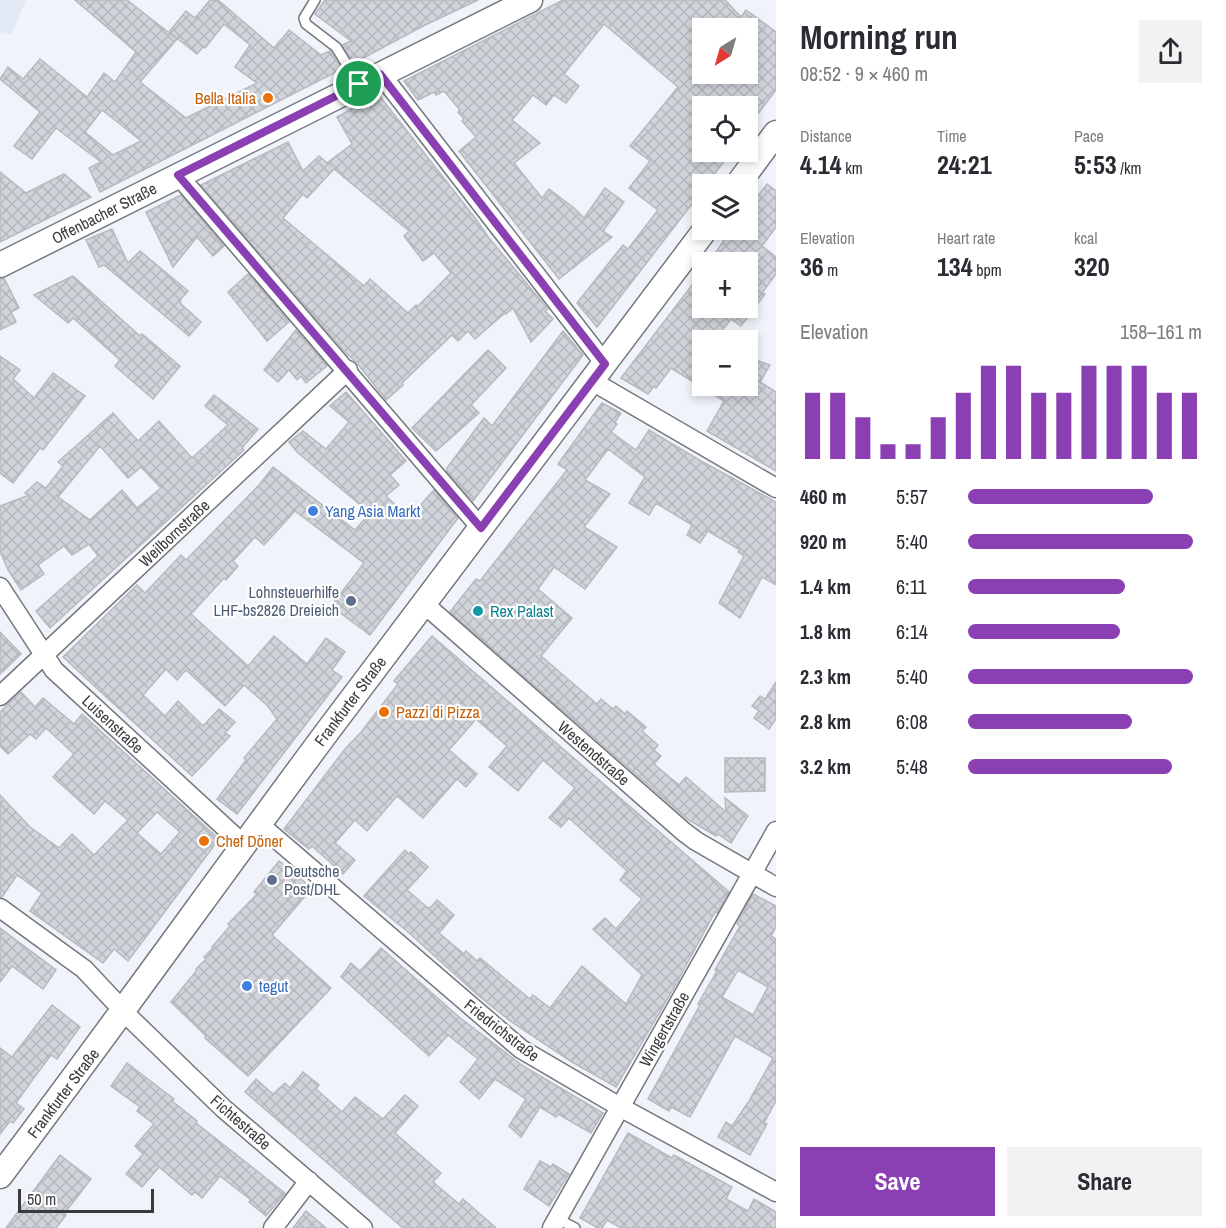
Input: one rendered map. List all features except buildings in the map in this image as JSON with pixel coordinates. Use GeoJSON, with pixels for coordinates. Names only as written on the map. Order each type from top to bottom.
{"type":"FeatureCollection","features":[{"type":"Feature","properties":{"kind":"street","name":"Offenbacher Straße"},"geometry":{"type":"LineString","coordinates":[[0,265],[530,0]]}},
{"type":"Feature","properties":{"kind":"street"},"geometry":{"type":"LineString","coordinates":[[370,79],[598,372],[776,488]]}},
{"type":"Feature","properties":{"kind":"street"},"geometry":{"type":"LineString","coordinates":[[745,174],[776,133]]}},
{"type":"Feature","properties":{"kind":"street"},"geometry":{"type":"LineString","coordinates":[[178,175],[348,370],[481,528]]}},
{"type":"Feature","properties":{"kind":"street","name":"Frankfurter Straße"},"geometry":{"type":"LineString","coordinates":[[0,1176],[423,603],[697,240]]}},
{"type":"Feature","properties":{"kind":"street","name":"Weilbornstraße"},"geometry":{"type":"LineString","coordinates":[[0,696],[348,370]]}},
{"type":"Feature","properties":{"kind":"street","name":"Luisenstraße"},"geometry":{"type":"LineString","coordinates":[[0,587],[54,670],[244,845]]}},
{"type":"Feature","properties":{"kind":"street","name":"Westendstraße"},"geometry":{"type":"LineString","coordinates":[[423,603],[684,832],[776,887]]}},
{"type":"Feature","properties":{"kind":"street","name":"Friedrichstraße"},"geometry":{"type":"LineString","coordinates":[[259,824],[506,1038],[537,1059],[620,1107],[776,1192]]}},
{"type":"Feature","properties":{"kind":"street","name":"Wingertstraße"},"geometry":{"type":"LineString","coordinates":[[555,1223],[776,831]]}},
{"type":"Feature","properties":{"kind":"street","name":"Fichtestraße"},"geometry":{"type":"LineString","coordinates":[[0,908],[84,969],[224,1109],[363,1228]]}},
{"type":"Feature","properties":{"kind":"street"},"geometry":{"type":"LineString","coordinates":[[273,1228],[309,1181]]}},
{"type":"Feature","properties":{"kind":"lane"},"geometry":{"type":"LineString","coordinates":[[315,0],[304,18],[306,24],[336,47],[370,79]]}},
{"type":"Feature","properties":{"kind":"lane"},"geometry":{"type":"LineString","coordinates":[[555,1223],[574,1228]]}},
{"type":"Feature","properties":{"kind":"shaded area"},"geometry":{"type":"Polygon","coordinates":[[[0,0],[26,0],[12,34],[0,32],[0,0]]]}},
{"type":"Feature","properties":{"kind":"place","name":"Bella Italia"},"geometry":{"type":"Point","coordinates":[268,98]}},
{"type":"Feature","properties":{"kind":"place","name":"Yang Asia Markt"},"geometry":{"type":"Point","coordinates":[313,511]}},
{"type":"Feature","properties":{"kind":"place","name":"Lohnsteuerhilfe LHF-bs2826 Dreieich"},"geometry":{"type":"Point","coordinates":[351,601]}},
{"type":"Feature","properties":{"kind":"place","name":"Rex Palast"},"geometry":{"type":"Point","coordinates":[478,611]}},
{"type":"Feature","properties":{"kind":"place","name":"Pazzi di Pizza"},"geometry":{"type":"Point","coordinates":[384,712]}},
{"type":"Feature","properties":{"kind":"place","name":"Chef Döner"},"geometry":{"type":"Point","coordinates":[204,841]}},
{"type":"Feature","properties":{"kind":"place","name":"Deutsche Post/DHL"},"geometry":{"type":"Point","coordinates":[272,880]}},
{"type":"Feature","properties":{"kind":"place","name":"tegut"},"geometry":{"type":"Point","coordinates":[247,986]}},
{"type":"Feature","properties":{"kind":"route"},"geometry":{"type":"LineString","coordinates":[[380,74],[605,364],[481,528],[348,370],[178,175],[359,84],[380,74]]}}]}
